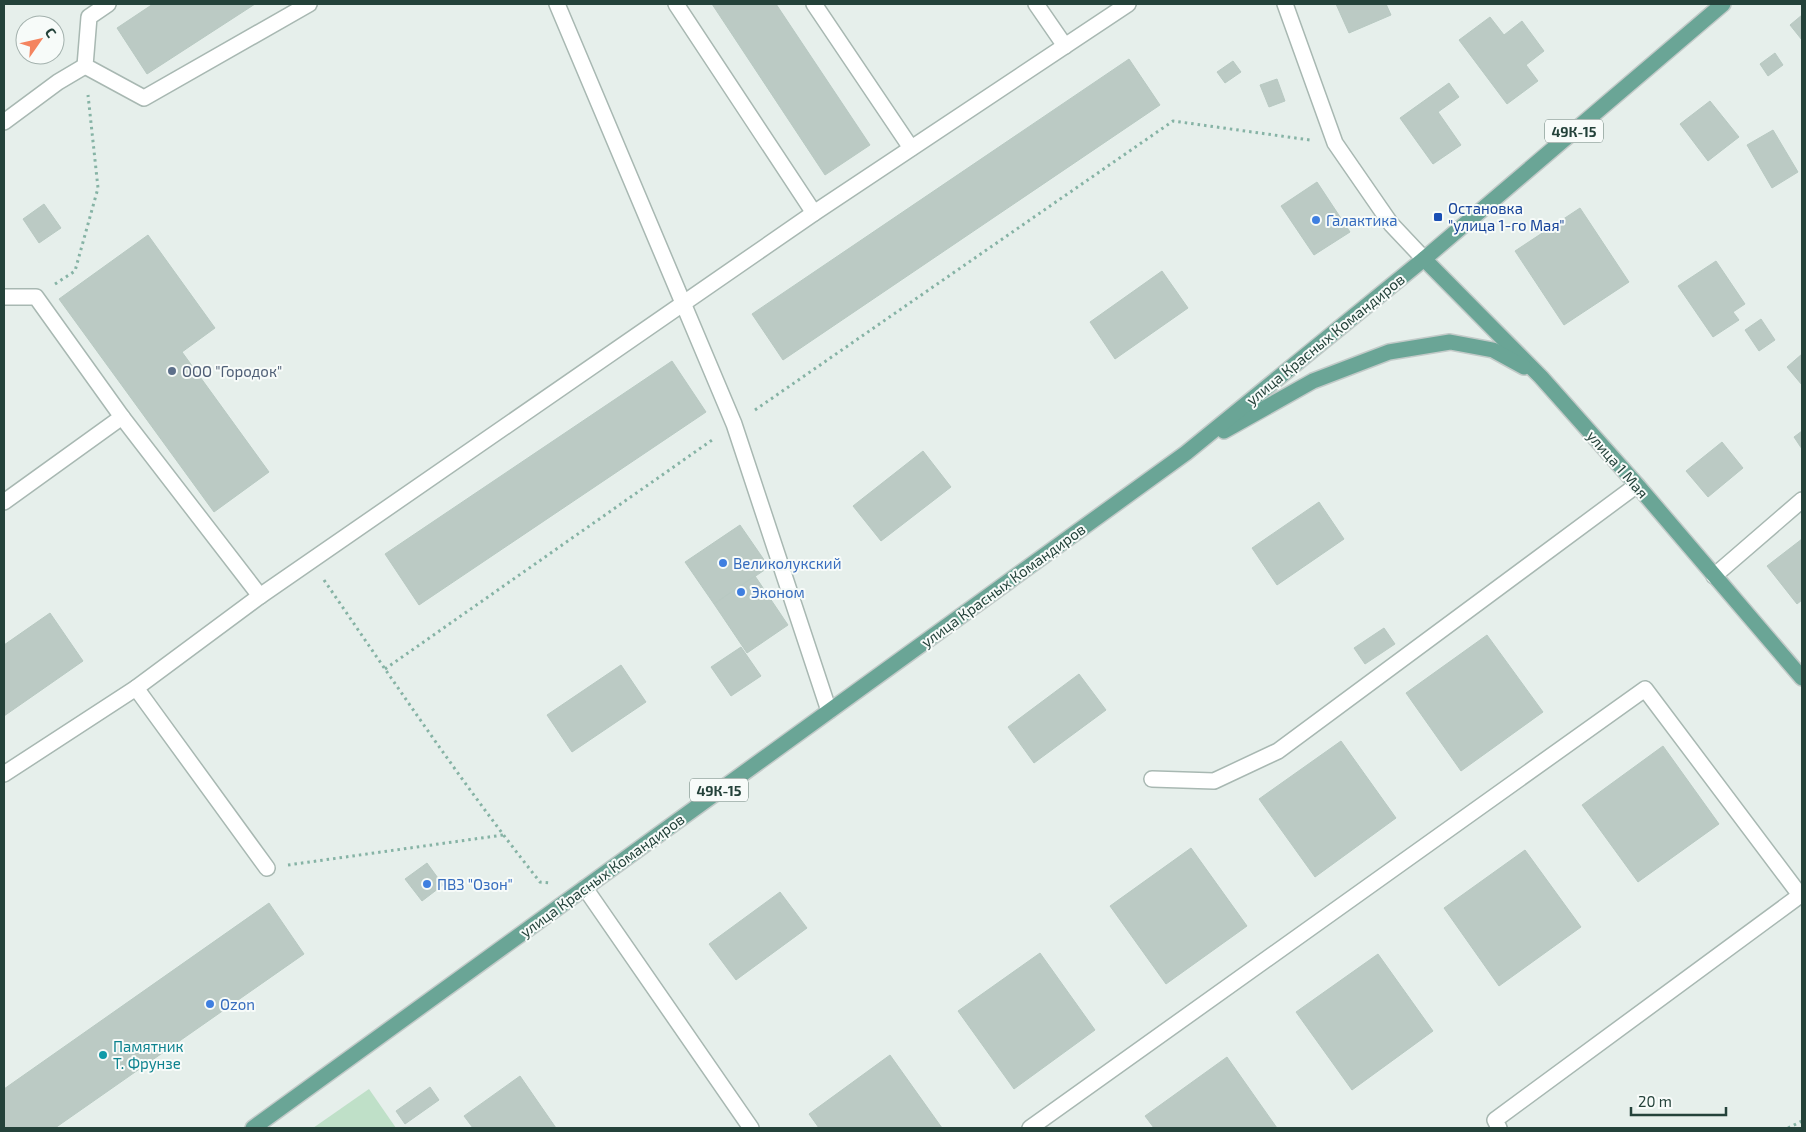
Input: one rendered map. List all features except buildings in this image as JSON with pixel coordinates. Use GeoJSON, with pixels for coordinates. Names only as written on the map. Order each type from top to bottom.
{"type":"FeatureCollection","features":[{"type":"Feature","properties":{"kind":"main road","name":"улица Красных Командиров"},"geometry":{"type":"LineString","coordinates":[[253,1128],[1186,453],[1424,258],[1723,4]]}},
{"type":"Feature","properties":{"kind":"main road","name":"улица 1 Мая"},"geometry":{"type":"LineString","coordinates":[[1424,258],[1541,377],[1637,485],[1802,678]]}},
{"type":"Feature","properties":{"kind":"main road"},"geometry":{"type":"LineString","coordinates":[[1186,453],[1312,380],[1390,352],[1450,342],[1493,350],[1541,377]]}},
{"type":"Feature","properties":{"kind":"street"},"geometry":{"type":"LineString","coordinates":[[85,66],[88,17],[108,4]]}},
{"type":"Feature","properties":{"kind":"street"},"geometry":{"type":"LineString","coordinates":[[85,66],[144,98],[309,4]]}},
{"type":"Feature","properties":{"kind":"street"},"geometry":{"type":"LineString","coordinates":[[556,4],[734,424],[829,711]]}},
{"type":"Feature","properties":{"kind":"street"},"geometry":{"type":"LineString","coordinates":[[676,4],[814,213]]}},
{"type":"Feature","properties":{"kind":"street"},"geometry":{"type":"LineString","coordinates":[[814,4],[911,148]]}},
{"type":"Feature","properties":{"kind":"street"},"geometry":{"type":"LineString","coordinates":[[1036,4],[1065,46]]}},
{"type":"Feature","properties":{"kind":"street"},"geometry":{"type":"LineString","coordinates":[[4,774],[136,688],[260,596],[814,213],[1128,4]]}},
{"type":"Feature","properties":{"kind":"street"},"geometry":{"type":"LineString","coordinates":[[1285,4],[1335,143],[1391,224],[1424,258]]}},
{"type":"Feature","properties":{"kind":"street"},"geometry":{"type":"LineString","coordinates":[[4,122],[58,82],[85,66]]}},
{"type":"Feature","properties":{"kind":"street"},"geometry":{"type":"LineString","coordinates":[[4,297],[36,296],[122,417],[260,596]]}},
{"type":"Feature","properties":{"kind":"street"},"geometry":{"type":"LineString","coordinates":[[4,502],[122,417]]}},
{"type":"Feature","properties":{"kind":"street"},"geometry":{"type":"LineString","coordinates":[[1152,779],[1214,781],[1278,751],[1637,485]]}},
{"type":"Feature","properties":{"kind":"street"},"geometry":{"type":"LineString","coordinates":[[1714,576],[1802,500]]}},
{"type":"Feature","properties":{"kind":"street"},"geometry":{"type":"LineString","coordinates":[[136,688],[267,868]]}},
{"type":"Feature","properties":{"kind":"street"},"geometry":{"type":"LineString","coordinates":[[1030,1128],[1645,689],[1801,895],[1495,1120],[1499,1128]]}},
{"type":"Feature","properties":{"kind":"street"},"geometry":{"type":"LineString","coordinates":[[585,888],[751,1128]]}},
{"type":"Feature","properties":{"kind":"path"},"geometry":{"type":"LineString","coordinates":[[36,296],[75,271],[98,188],[85,66]]}},
{"type":"Feature","properties":{"kind":"path"},"geometry":{"type":"LineString","coordinates":[[385,669],[734,424],[1173,121],[1335,143]]}},
{"type":"Feature","properties":{"kind":"path"},"geometry":{"type":"LineString","coordinates":[[311,561],[503,835],[540,882],[585,888]]}},
{"type":"Feature","properties":{"kind":"path"},"geometry":{"type":"LineString","coordinates":[[267,868],[503,835]]}},
{"type":"Feature","properties":{"kind":"path"},"geometry":{"type":"LineString","coordinates":[[1788,1128],[1802,1121]]}},
{"type":"Feature","properties":{"kind":"green space"},"geometry":{"type":"Polygon","coordinates":[[[369,1089],[396,1128],[313,1128],[369,1089]]]}},
{"type":"Feature","properties":{"kind":"place","name":"Остановка \"улица 1-го Мая\""},"geometry":{"type":"Point","coordinates":[1438,217]}},
{"type":"Feature","properties":{"kind":"place","name":"Галактика"},"geometry":{"type":"Point","coordinates":[1316,220]}},
{"type":"Feature","properties":{"kind":"place","name":"ООО \"Городок\""},"geometry":{"type":"Point","coordinates":[172,371]}},
{"type":"Feature","properties":{"kind":"place","name":"Великолукский"},"geometry":{"type":"Point","coordinates":[723,563]}},
{"type":"Feature","properties":{"kind":"place","name":"Эконом"},"geometry":{"type":"Point","coordinates":[741,592]}},
{"type":"Feature","properties":{"kind":"place","name":"ПВЗ \"Озон\""},"geometry":{"type":"Point","coordinates":[427,884]}},
{"type":"Feature","properties":{"kind":"place","name":"Ozon"},"geometry":{"type":"Point","coordinates":[210,1004]}},
{"type":"Feature","properties":{"kind":"place","name":"Памятник Т. Фрунзе"},"geometry":{"type":"Point","coordinates":[103,1055]}}]}
